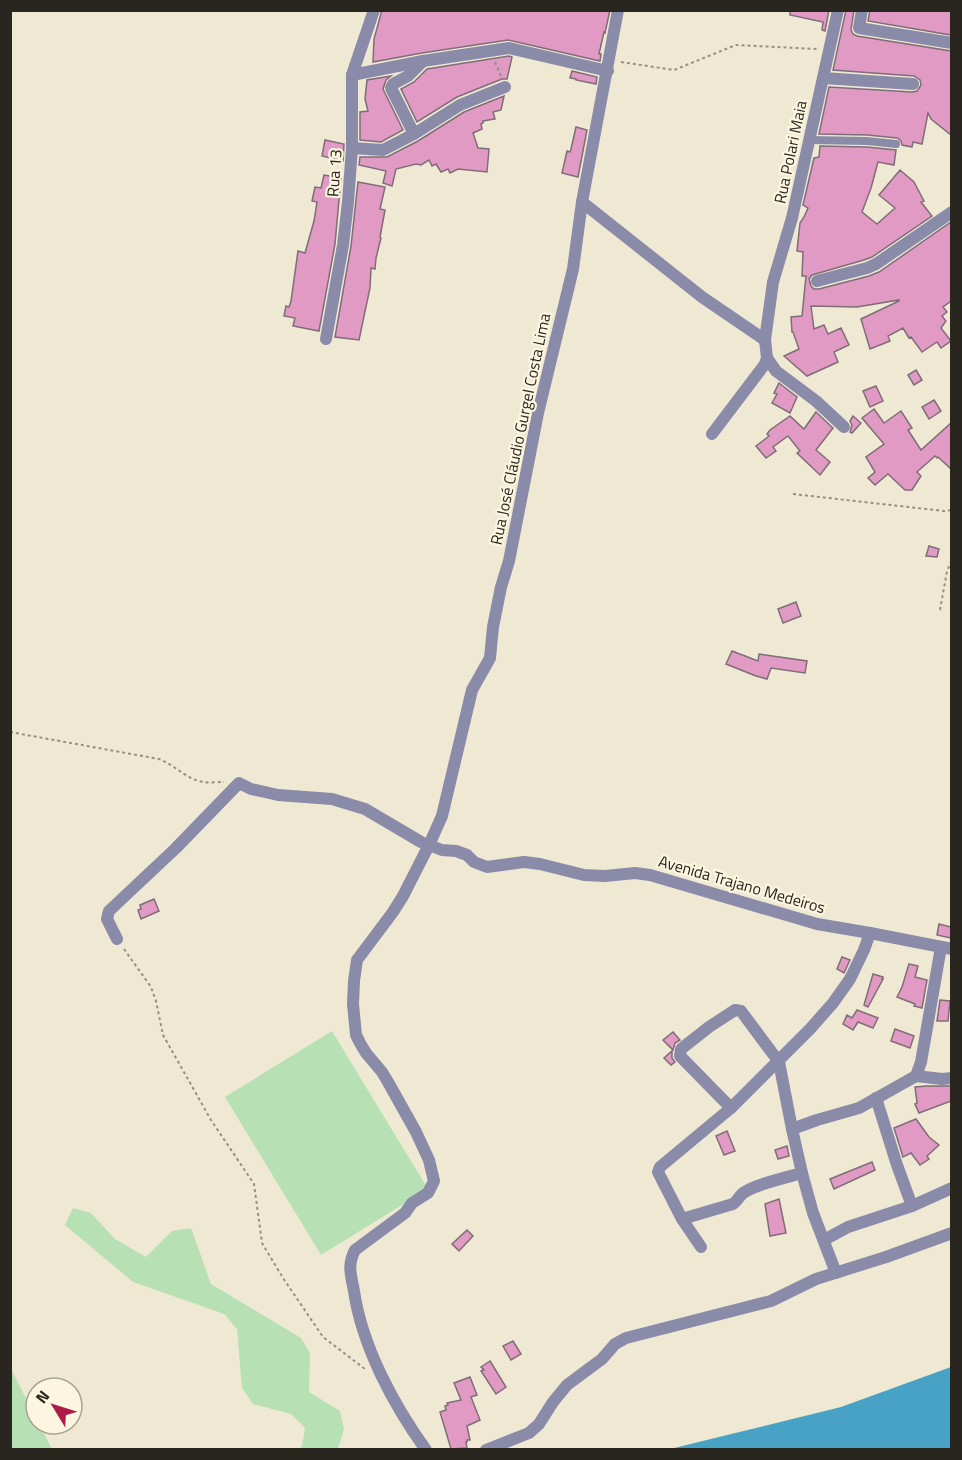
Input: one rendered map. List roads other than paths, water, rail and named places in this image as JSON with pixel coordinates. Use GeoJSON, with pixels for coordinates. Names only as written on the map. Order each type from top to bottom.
{"type":"FeatureCollection","features":[{"type":"Feature","properties":{"kind":"street","name":"Rua 13"},"geometry":{"type":"LineString","coordinates":[[326,339],[343,245],[348,202],[352,148],[352,75],[374,10]]}},
{"type":"Feature","properties":{"kind":"street","name":"Rua José Cláudio Gurgel Costa Lima"},"geometry":{"type":"LineString","coordinates":[[426,1449],[386,1385],[366,1340],[355,1302],[349,1267],[355,1250],[405,1213],[412,1203],[428,1192],[434,1181],[429,1160],[416,1132],[382,1072],[356,1035],[353,1004],[354,981],[357,960],[403,896],[445,807],[472,690],[490,658],[493,627],[509,561],[538,413],[573,269],[582,202],[618,10]]}},
{"type":"Feature","properties":{"kind":"street","name":"Rua Polari Maia"},"geometry":{"type":"LineString","coordinates":[[766,358],[765,340],[773,282],[792,218],[838,10]]}},
{"type":"Feature","properties":{"kind":"street"},"geometry":{"type":"LineString","coordinates":[[862,10],[859,28],[951,43]]}},
{"type":"Feature","properties":{"kind":"street"},"geometry":{"type":"LineString","coordinates":[[352,75],[509,48],[609,65]]}},
{"type":"Feature","properties":{"kind":"street"},"geometry":{"type":"LineString","coordinates":[[414,134],[391,88],[423,61]]}},
{"type":"Feature","properties":{"kind":"street"},"geometry":{"type":"LineString","coordinates":[[822,78],[913,84]]}},
{"type":"Feature","properties":{"kind":"street"},"geometry":{"type":"LineString","coordinates":[[352,148],[383,150],[414,134],[460,105],[505,87]]}},
{"type":"Feature","properties":{"kind":"street"},"geometry":{"type":"LineString","coordinates":[[582,202],[702,297],[765,340]]}},
{"type":"Feature","properties":{"kind":"street"},"geometry":{"type":"LineString","coordinates":[[817,280],[876,264],[951,212]]}},
{"type":"Feature","properties":{"kind":"street"},"geometry":{"type":"LineString","coordinates":[[766,358],[776,371],[816,401],[844,427]]}},
{"type":"Feature","properties":{"kind":"street"},"geometry":{"type":"LineString","coordinates":[[712,434],[765,364],[766,358]]}},
{"type":"Feature","properties":{"kind":"street","name":"Avenida Trajano Medeiros"},"geometry":{"type":"LineString","coordinates":[[117,939],[107,919],[109,911],[176,848],[239,783],[251,789],[278,795],[332,800],[365,809],[421,842],[442,850],[467,855],[474,862],[487,867],[524,861],[584,875],[605,876],[635,873],[650,875],[817,924],[946,948]]}},
{"type":"Feature","properties":{"kind":"street"},"geometry":{"type":"LineString","coordinates":[[701,1247],[682,1219],[658,1172],[660,1167],[731,1108],[779,1062],[825,1012],[850,979],[870,933]]}},
{"type":"Feature","properties":{"kind":"street"},"geometry":{"type":"LineString","coordinates":[[916,1076],[946,948]]}},
{"type":"Feature","properties":{"kind":"street"},"geometry":{"type":"LineString","coordinates":[[731,1108],[680,1056],[681,1049],[709,1027],[738,1010],[779,1062],[802,1173],[813,1213],[836,1273]]}},
{"type":"Feature","properties":{"kind":"street"},"geometry":{"type":"LineString","coordinates":[[792,1129],[859,1108],[916,1076],[951,1078]]}},
{"type":"Feature","properties":{"kind":"street"},"geometry":{"type":"LineString","coordinates":[[876,1098],[912,1206]]}},
{"type":"Feature","properties":{"kind":"street"},"geometry":{"type":"LineString","coordinates":[[682,1219],[733,1204],[744,1192],[802,1173]]}},
{"type":"Feature","properties":{"kind":"street"},"geometry":{"type":"LineString","coordinates":[[824,1240],[848,1227],[912,1206],[951,1188]]}},
{"type":"Feature","properties":{"kind":"street"},"geometry":{"type":"LineString","coordinates":[[486,1449],[528,1433],[539,1424],[567,1385],[602,1359],[615,1344],[626,1338],[771,1301],[816,1279],[951,1233]]}},
{"type":"Feature","properties":{"kind":"lane"},"geometry":{"type":"LineString","coordinates":[[809,140],[896,144]]}},
{"type":"Feature","properties":{"kind":"water"},"geometry":{"type":"Polygon","coordinates":[[[951,1367],[951,1449],[670,1449],[841,1407],[951,1367]]]}}]}
